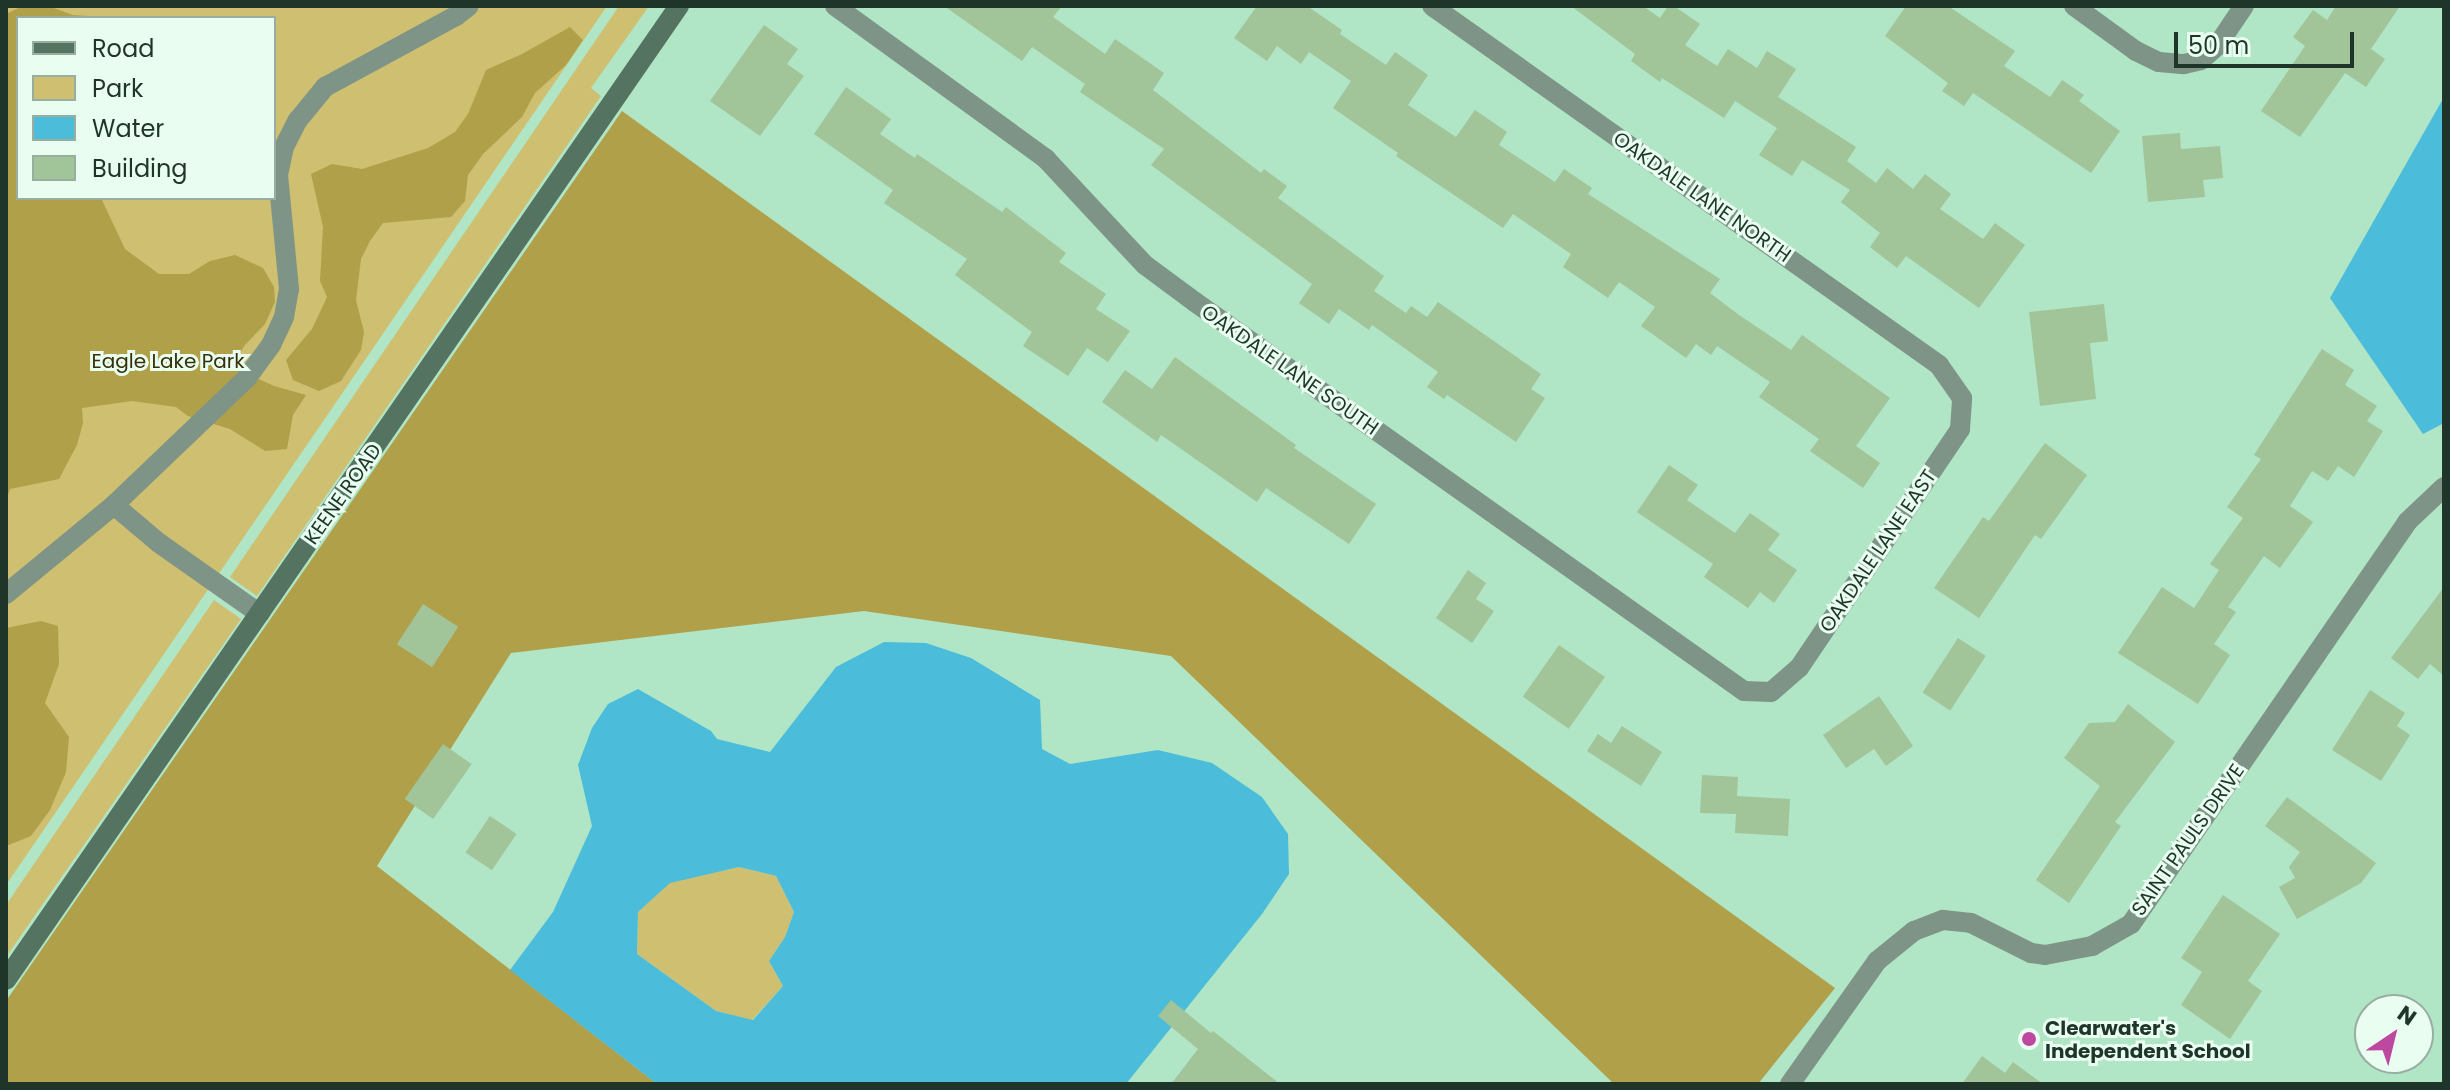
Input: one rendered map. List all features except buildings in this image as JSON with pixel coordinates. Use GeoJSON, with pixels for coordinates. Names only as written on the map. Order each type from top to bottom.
{"type":"FeatureCollection","features":[{"type":"Feature","properties":{"kind":"main road","name":"KEENE ROAD"},"geometry":{"type":"LineString","coordinates":[[6,980],[679,6]]}},
{"type":"Feature","properties":{"kind":"street"},"geometry":{"type":"LineString","coordinates":[[6,594],[114,505],[246,379],[271,345],[284,317],[289,289],[278,175],[284,147],[298,120],[325,87],[469,6]]}},
{"type":"Feature","properties":{"kind":"street","name":"OAKDALE LANE SOUTH"},"geometry":{"type":"LineString","coordinates":[[835,6],[1046,159],[1145,265],[1195,302],[1744,691],[1771,692]]}},
{"type":"Feature","properties":{"kind":"street","name":"OAKDALE LANE NORTH"},"geometry":{"type":"LineString","coordinates":[[1432,6],[1939,365],[1962,398]]}},
{"type":"Feature","properties":{"kind":"street"},"geometry":{"type":"LineString","coordinates":[[2074,6],[2136,51],[2159,62],[2184,64],[2201,60],[2217,46],[2244,6]]}},
{"type":"Feature","properties":{"kind":"street","name":"OAKDALE LANE EAST"},"geometry":{"type":"LineString","coordinates":[[1771,692],[1799,668],[1960,429],[1962,398]]}},
{"type":"Feature","properties":{"kind":"street","name":"SAINT PAULS DRIVE"},"geometry":{"type":"LineString","coordinates":[[1790,1084],[1877,961],[1914,931],[1943,920],[1971,923],[2031,953],[2045,955],[2092,946],[2131,924],[2407,522],[2444,487]]}},
{"type":"Feature","properties":{"kind":"street"},"geometry":{"type":"LineString","coordinates":[[114,505],[159,543],[260,614]]}},
{"type":"Feature","properties":{"kind":"green space","name":"Eagle Lake Park"},"geometry":{"type":"Polygon","coordinates":[[[6,6],[607,6],[6,885],[6,6]]]}},
{"type":"Feature","properties":{"kind":"green space"},"geometry":{"type":"Polygon","coordinates":[[[23,6],[48,6],[73,15],[89,16],[16,16],[16,200],[102,200],[125,249],[159,274],[189,274],[210,261],[235,255],[263,268],[274,287],[275,302],[265,324],[244,346],[233,367],[274,386],[306,395],[293,415],[287,449],[265,451],[230,429],[188,416],[176,407],[132,401],[82,408],[83,423],[77,445],[59,479],[10,489],[6,501],[6,14],[23,6]]]}},
{"type":"Feature","properties":{"kind":"green space"},"geometry":{"type":"Polygon","coordinates":[[[619,6],[649,6],[591,88],[601,96],[257,596],[230,577],[619,6]]]}},
{"type":"Feature","properties":{"kind":"green space"},"geometry":{"type":"Polygon","coordinates":[[[570,27],[583,40],[566,65],[535,93],[522,117],[483,154],[468,175],[465,201],[451,217],[383,223],[370,241],[361,259],[356,300],[364,332],[361,350],[341,381],[319,391],[293,380],[286,360],[312,329],[327,297],[320,281],[323,227],[311,174],[332,164],[362,169],[428,148],[455,132],[468,114],[486,70],[570,27]]]}},
{"type":"Feature","properties":{"kind":"green space"},"geometry":{"type":"Polygon","coordinates":[[[622,111],[1835,988],[1758,1084],[1614,1084],[1171,656],[864,611],[511,653],[377,866],[657,1084],[6,1084],[6,1001],[622,111]]]}},
{"type":"Feature","properties":{"kind":"green space"},"geometry":{"type":"Polygon","coordinates":[[[214,600],[241,619],[6,957],[6,905],[214,600]]]}},
{"type":"Feature","properties":{"kind":"green space"},"geometry":{"type":"Polygon","coordinates":[[[41,621],[58,626],[59,664],[45,703],[69,737],[66,772],[50,810],[31,836],[6,846],[6,628],[41,621]]]}},
{"type":"Feature","properties":{"kind":"green space"},"geometry":{"type":"Polygon","coordinates":[[[739,867],[776,876],[794,912],[785,937],[769,961],[783,986],[752,1020],[716,1011],[637,954],[638,912],[670,882],[739,867]]]}},
{"type":"Feature","properties":{"kind":"water"},"geometry":{"type":"Polygon","coordinates":[[[2444,97],[2444,423],[2423,434],[2330,298],[2444,97]]]}},
{"type":"Feature","properties":{"kind":"water"},"geometry":{"type":"Polygon","coordinates":[[[884,642],[926,643],[971,658],[1040,700],[1042,749],[1070,764],[1158,750],[1212,763],[1262,797],[1288,834],[1289,874],[1262,914],[1126,1084],[657,1084],[510,970],[553,912],[592,826],[578,765],[592,728],[608,704],[638,689],[711,731],[717,739],[770,752],[836,667],[884,642]],[[739,867],[670,883],[638,912],[637,954],[716,1011],[753,1020],[783,986],[769,961],[785,937],[794,912],[776,876],[739,867]]]}},
{"type":"Feature","properties":{"kind":"place","name":"Clearwater's Independent School"},"geometry":{"type":"Point","coordinates":[2029,1039]}}]}
